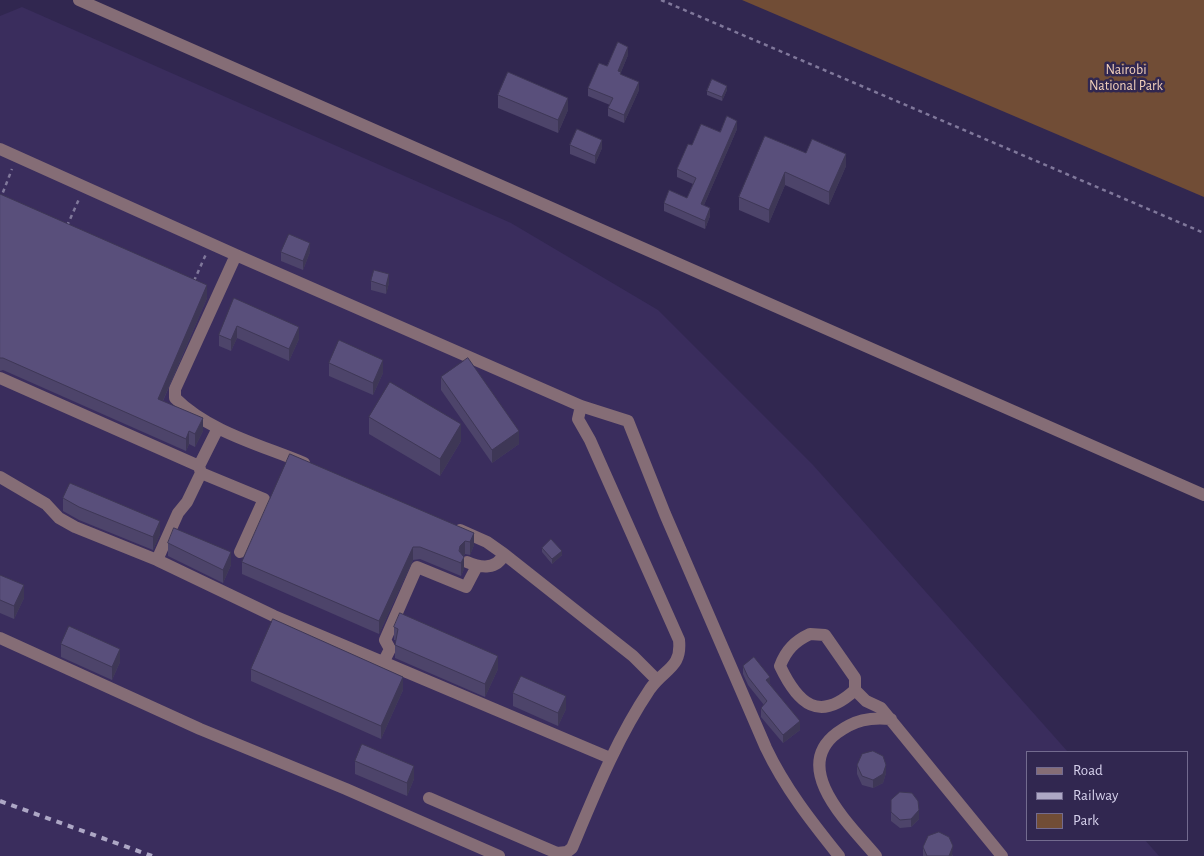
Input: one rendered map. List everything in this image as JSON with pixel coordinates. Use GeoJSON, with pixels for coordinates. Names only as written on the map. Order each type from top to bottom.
{"type":"FeatureCollection","features":[{"type":"Feature","properties":{"kind":"lane"},"geometry":{"type":"LineString","coordinates":[[79,0],[1204,495]]}},
{"type":"Feature","properties":{"kind":"lane"},"geometry":{"type":"LineString","coordinates":[[0,149],[581,406],[628,421],[665,514],[779,775],[803,811],[839,856]]}},
{"type":"Feature","properties":{"kind":"lane"},"geometry":{"type":"LineString","coordinates":[[236,255],[175,389],[175,398],[188,411],[218,428],[318,469]]}},
{"type":"Feature","properties":{"kind":"lane"},"geometry":{"type":"LineString","coordinates":[[0,378],[264,499],[240,552]]}},
{"type":"Feature","properties":{"kind":"lane"},"geometry":{"type":"LineString","coordinates":[[429,798],[557,853],[567,852],[572,848],[610,758],[638,708],[657,680],[678,660],[680,652],[679,640],[590,440],[578,419],[581,406]]}},
{"type":"Feature","properties":{"kind":"lane"},"geometry":{"type":"LineString","coordinates":[[157,560],[178,513],[187,502],[218,428]]}},
{"type":"Feature","properties":{"kind":"lane"},"geometry":{"type":"LineString","coordinates":[[0,477],[46,504],[59,518],[75,528],[157,560],[274,616],[610,758]]}},
{"type":"Feature","properties":{"kind":"lane"},"geometry":{"type":"LineString","coordinates":[[451,527],[487,542],[504,554],[633,656],[657,680]]}},
{"type":"Feature","properties":{"kind":"lane"},"geometry":{"type":"LineString","coordinates":[[383,663],[390,649],[385,640],[417,567],[466,587],[472,564],[490,566],[501,561],[504,554]]}},
{"type":"Feature","properties":{"kind":"lane"},"geometry":{"type":"LineString","coordinates":[[855,690],[833,707],[821,709],[807,704],[786,678],[780,666],[784,654],[799,639],[810,634],[825,635],[855,678],[855,690],[866,701],[882,708],[1002,856]]}},
{"type":"Feature","properties":{"kind":"lane"},"geometry":{"type":"LineString","coordinates":[[0,638],[200,729],[346,789],[499,856]]}},
{"type":"Feature","properties":{"kind":"lane"},"geometry":{"type":"LineString","coordinates":[[876,856],[830,800],[822,784],[820,756],[831,738],[852,722],[871,717],[891,719]]}},
{"type":"Feature","properties":{"kind":"path"},"geometry":{"type":"LineString","coordinates":[[662,0],[1204,233]]}},
{"type":"Feature","properties":{"kind":"path"},"geometry":{"type":"LineString","coordinates":[[0,200],[18,156]]}},
{"type":"Feature","properties":{"kind":"path"},"geometry":{"type":"LineString","coordinates":[[67,227],[85,186]]}},
{"type":"Feature","properties":{"kind":"path"},"geometry":{"type":"LineString","coordinates":[[193,282],[210,243]]}},
{"type":"Feature","properties":{"kind":"shaded area"},"geometry":{"type":"Polygon","coordinates":[[[22,7],[511,223],[658,310],[813,465],[1067,751],[1026,751],[1026,841],[1146,841],[1159,856],[0,856],[0,16],[22,7]]]}},
{"type":"Feature","properties":{"kind":"green space","name":"Nairobi National Park"},"geometry":{"type":"Polygon","coordinates":[[[742,0],[1204,0],[1204,197],[742,0]]]}},
{"type":"Feature","properties":{"kind":"building"},"geometry":{"type":"Polygon","coordinates":[[[618,42],[628,47],[618,71],[621,72],[620,74],[639,82],[624,115],[608,108],[613,98],[588,88],[599,63],[607,66],[618,42]]]}},
{"type":"Feature","properties":{"kind":"building"},"geometry":{"type":"Polygon","coordinates":[[[508,72],[568,98],[558,120],[498,95],[508,72]]]}},
{"type":"Feature","properties":{"kind":"building"},"geometry":{"type":"Polygon","coordinates":[[[712,79],[727,86],[722,97],[707,91],[712,79]]]}},
{"type":"Feature","properties":{"kind":"building"},"geometry":{"type":"Polygon","coordinates":[[[727,116],[737,121],[701,204],[710,208],[705,221],[664,203],[669,190],[687,198],[696,178],[677,169],[688,144],[692,145],[701,124],[720,132],[727,116]]]}},
{"type":"Feature","properties":{"kind":"building"},"geometry":{"type":"Polygon","coordinates":[[[577,129],[602,140],[595,156],[570,145],[577,129]]]}},
{"type":"Feature","properties":{"kind":"building"},"geometry":{"type":"Polygon","coordinates":[[[765,136],[806,153],[812,139],[846,154],[829,192],[785,172],[769,210],[739,197],[765,136]]]}},
{"type":"Feature","properties":{"kind":"building"},"geometry":{"type":"Polygon","coordinates":[[[0,194],[207,285],[158,399],[203,418],[195,434],[189,431],[186,439],[0,358],[0,194]]]}},
{"type":"Feature","properties":{"kind":"building"},"geometry":{"type":"Polygon","coordinates":[[[289,234],[310,243],[303,261],[281,252],[289,234]]]}},
{"type":"Feature","properties":{"kind":"building"},"geometry":{"type":"Polygon","coordinates":[[[374,270],[389,274],[386,286],[371,281],[374,270]]]}},
{"type":"Feature","properties":{"kind":"building"},"geometry":{"type":"Polygon","coordinates":[[[234,298],[299,327],[289,349],[237,326],[231,340],[219,335],[234,298]]]}},
{"type":"Feature","properties":{"kind":"building"},"geometry":{"type":"Polygon","coordinates":[[[339,340],[383,360],[373,383],[329,363],[339,340]]]}},
{"type":"Feature","properties":{"kind":"building"},"geometry":{"type":"Polygon","coordinates":[[[468,358],[519,431],[492,450],[441,377],[468,358]]]}},
{"type":"Feature","properties":{"kind":"building"},"geometry":{"type":"Polygon","coordinates":[[[390,382],[461,424],[440,459],[369,417],[390,382]]]}},
{"type":"Feature","properties":{"kind":"building"},"geometry":{"type":"Polygon","coordinates":[[[290,454],[474,533],[470,542],[465,541],[460,546],[459,551],[464,557],[461,563],[420,547],[413,547],[379,621],[242,562],[290,454]]]}},
{"type":"Feature","properties":{"kind":"building"},"geometry":{"type":"Polygon","coordinates":[[[70,483],[160,521],[153,537],[79,507],[63,498],[70,483]]]}},
{"type":"Feature","properties":{"kind":"building"},"geometry":{"type":"Polygon","coordinates":[[[174,528],[231,552],[223,570],[168,543],[174,528]]]}},
{"type":"Feature","properties":{"kind":"building"},"geometry":{"type":"Polygon","coordinates":[[[551,539],[562,551],[552,559],[542,548],[551,539]]]}},
{"type":"Feature","properties":{"kind":"building"},"geometry":{"type":"Polygon","coordinates":[[[0,575],[24,585],[14,606],[0,600],[0,575]]]}},
{"type":"Feature","properties":{"kind":"building"},"geometry":{"type":"Polygon","coordinates":[[[400,613],[498,656],[485,684],[395,645],[398,629],[394,627],[400,613]]]}},
{"type":"Feature","properties":{"kind":"building"},"geometry":{"type":"Polygon","coordinates":[[[273,619],[403,677],[381,726],[251,669],[273,619]]]}},
{"type":"Feature","properties":{"kind":"building"},"geometry":{"type":"Polygon","coordinates":[[[69,626],[120,649],[112,667],[61,644],[69,626]]]}},
{"type":"Feature","properties":{"kind":"building"},"geometry":{"type":"Polygon","coordinates":[[[754,657],[770,677],[766,680],[800,721],[783,735],[761,708],[767,701],[748,677],[743,666],[754,657]]]}},
{"type":"Feature","properties":{"kind":"building"},"geometry":{"type":"Polygon","coordinates":[[[521,676],[566,696],[558,713],[513,693],[521,676]]]}},
{"type":"Feature","properties":{"kind":"building"},"geometry":{"type":"Polygon","coordinates":[[[362,744],[414,766],[407,783],[355,761],[362,744]]]}},
{"type":"Feature","properties":{"kind":"building"},"geometry":{"type":"Polygon","coordinates":[[[873,751],[883,756],[886,765],[883,774],[873,780],[862,776],[857,765],[862,754],[873,751]]]}},
{"type":"Feature","properties":{"kind":"building"},"geometry":{"type":"Polygon","coordinates":[[[900,792],[912,793],[918,801],[919,810],[911,819],[900,820],[891,812],[891,800],[900,792]]]}},
{"type":"Feature","properties":{"kind":"building"},"geometry":{"type":"Polygon","coordinates":[[[939,832],[949,837],[953,846],[949,856],[927,856],[923,847],[928,836],[939,832]]]}},
{"type":"Feature","properties":{"kind":"railway"},"geometry":{"type":"LineString","coordinates":[[0,801],[152,856]]}}]}
